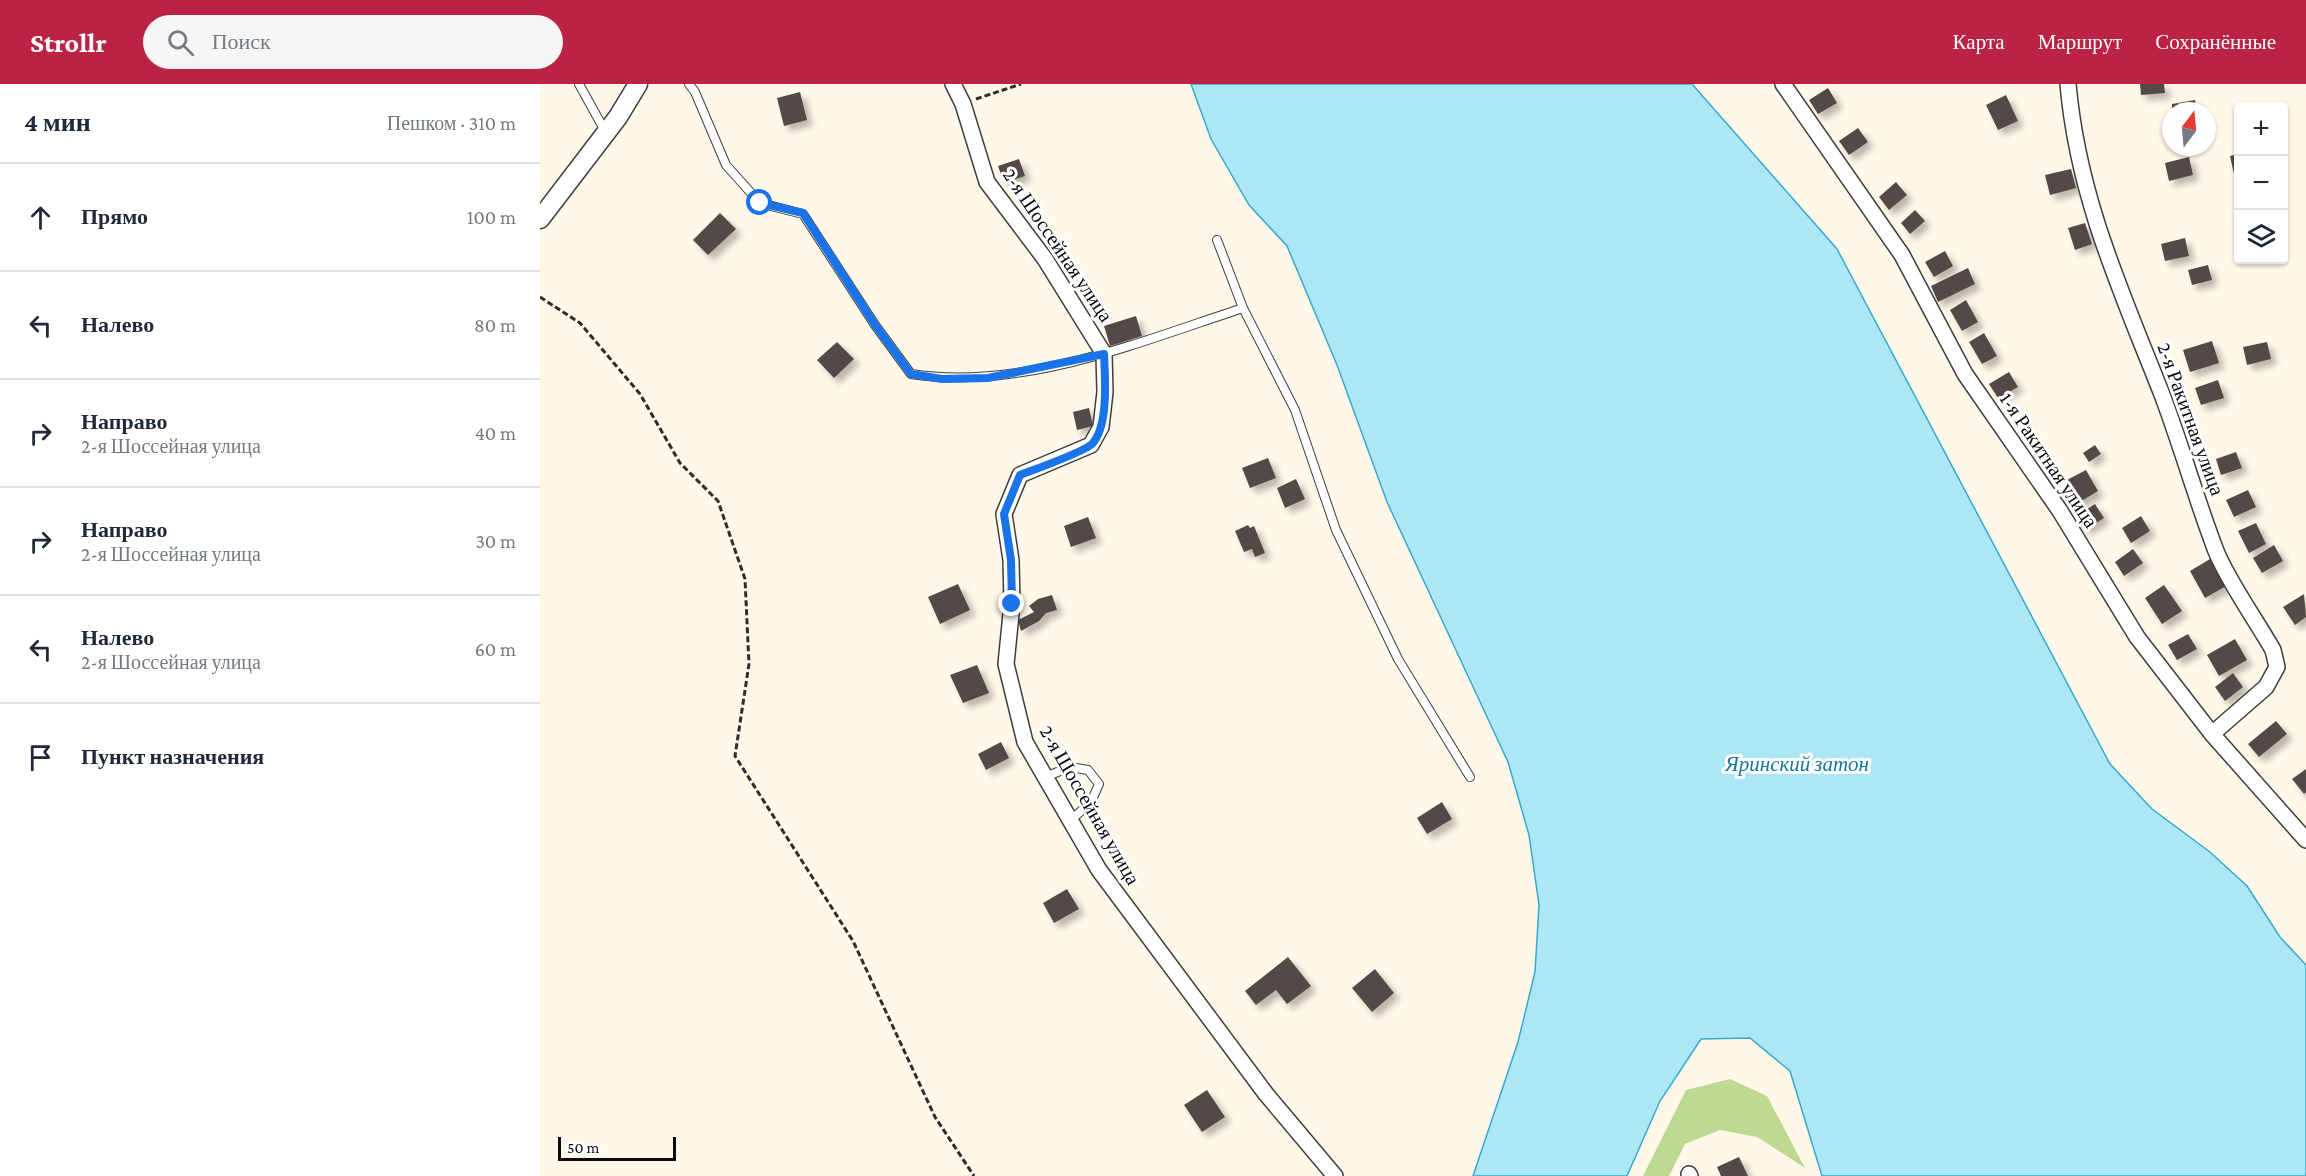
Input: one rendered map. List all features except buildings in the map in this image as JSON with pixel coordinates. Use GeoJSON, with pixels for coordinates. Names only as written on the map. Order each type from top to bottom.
{"type":"FeatureCollection","features":[{"type":"Feature","properties":{"kind":"street"},"geometry":{"type":"LineString","coordinates":[[540,219],[606,132],[638,84]]}},
{"type":"Feature","properties":{"kind":"street","name":"2-я Шоссейная улица"},"geometry":{"type":"LineString","coordinates":[[953,84],[963,104],[987,182],[1046,259],[1104,354],[1105,392],[1101,427],[1091,445],[1020,475],[1004,514],[1011,560],[1012,604],[1006,664],[1025,742],[1099,870],[1266,1094],[1335,1176]]}},
{"type":"Feature","properties":{"kind":"street","name":"1-я Ракитная улица"},"geometry":{"type":"LineString","coordinates":[[1783,84],[1902,255],[1965,374],[2060,511],[2137,638],[2212,734],[2306,840]]}},
{"type":"Feature","properties":{"kind":"street","name":"2-я Ракитная улица"},"geometry":{"type":"LineString","coordinates":[[2068,84],[2072,128],[2088,200],[2108,260],[2174,424],[2217,554],[2273,650],[2277,667],[2266,687],[2212,734]]}},
{"type":"Feature","properties":{"kind":"lane"},"geometry":{"type":"LineString","coordinates":[[579,84],[606,132]]}},
{"type":"Feature","properties":{"kind":"lane"},"geometry":{"type":"LineString","coordinates":[[689,84],[695,92],[726,165],[760,203],[803,213],[875,325],[911,374],[942,379],[988,378],[1104,354],[1243,308]]}},
{"type":"Feature","properties":{"kind":"lane"},"geometry":{"type":"LineString","coordinates":[[1217,240],[1243,308],[1295,410],[1336,530],[1392,649],[1470,777]]}},
{"type":"Feature","properties":{"kind":"lane"},"geometry":{"type":"LineString","coordinates":[[1045,777],[1070,767],[1088,770],[1099,784],[1091,802],[1070,821]]}},
{"type":"Feature","properties":{"kind":"path"},"geometry":{"type":"LineString","coordinates":[[963,104],[1021,84]]}},
{"type":"Feature","properties":{"kind":"path"},"geometry":{"type":"LineString","coordinates":[[540,297],[580,323],[640,394],[680,463],[718,501],[745,579],[749,664],[735,756],[854,941],[935,1117],[974,1176]]}},
{"type":"Feature","properties":{"kind":"green space"},"geometry":{"type":"Polygon","coordinates":[[[1730,1079],[1767,1096],[1805,1168],[1757,1137],[1720,1130],[1685,1144],[1669,1176],[1643,1176],[1686,1090],[1730,1079]]]}},
{"type":"Feature","properties":{"kind":"water","name":"Яринский затон"},"geometry":{"type":"Polygon","coordinates":[[[1191,84],[1692,84],[1837,249],[2110,764],[2152,809],[2210,852],[2247,886],[2280,937],[2306,965],[2306,1176],[1822,1176],[1790,1071],[1750,1038],[1701,1039],[1660,1101],[1627,1176],[1473,1176],[1518,1042],[1535,972],[1539,905],[1529,835],[1508,762],[1387,502],[1337,365],[1287,246],[1249,205],[1211,139],[1191,84]]]}},
{"type":"Feature","properties":{"kind":"route"},"geometry":{"type":"LineString","coordinates":[[760,203],[803,213],[875,325],[911,374],[942,379],[988,378],[1104,354],[1105,392],[1101,427],[1091,445],[1020,475],[1004,514],[1011,560],[1012,604]]}}]}
